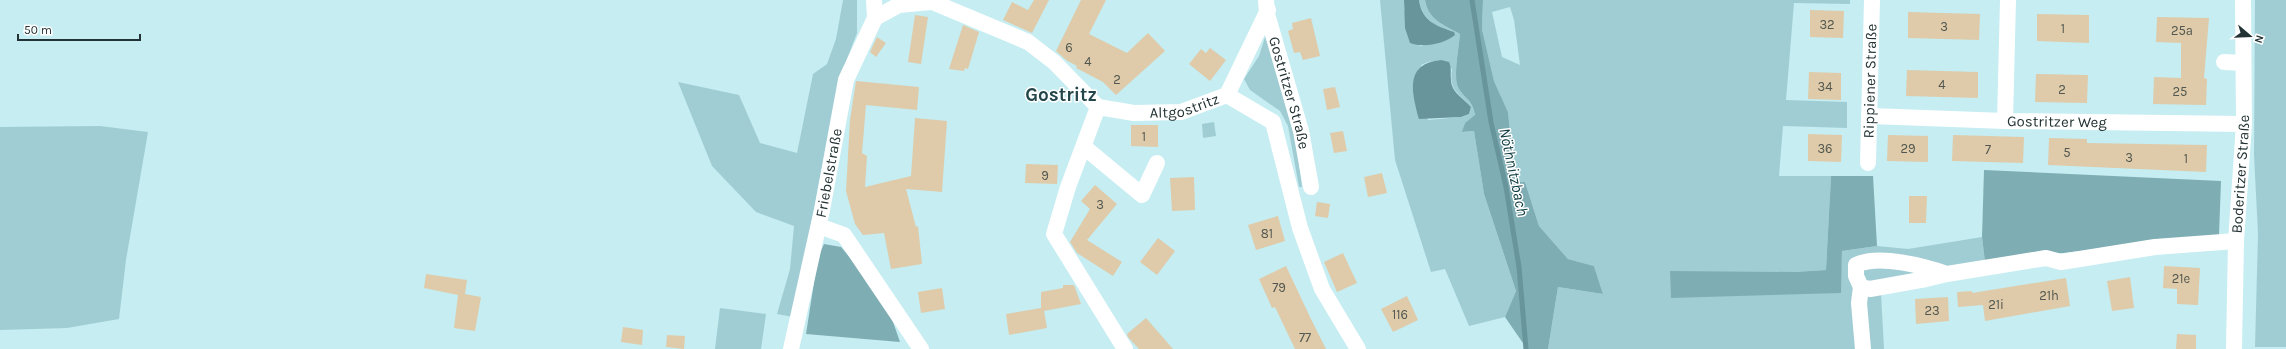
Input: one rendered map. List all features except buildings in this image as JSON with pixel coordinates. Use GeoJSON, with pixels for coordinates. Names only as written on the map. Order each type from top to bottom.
{"type":"FeatureCollection","features":[{"type":"Feature","properties":{"kind":"street","name":"Friebelstraße"},"geometry":{"type":"LineString","coordinates":[[791,349],[819,226],[846,80],[875,18],[874,0]]}},
{"type":"Feature","properties":{"kind":"street","name":"Rippiener Straße"},"geometry":{"type":"LineString","coordinates":[[1868,163],[1871,116],[1872,0]]}},
{"type":"Feature","properties":{"kind":"street"},"geometry":{"type":"LineString","coordinates":[[2005,121],[2008,0]]}},
{"type":"Feature","properties":{"kind":"street","name":"Boderitzer Straße"},"geometry":{"type":"LineString","coordinates":[[2234,349],[2236,241],[2244,124],[2244,0]]}},
{"type":"Feature","properties":{"kind":"street"},"geometry":{"type":"LineString","coordinates":[[875,18],[899,5],[929,1],[1028,42],[1054,62],[1098,107],[1068,187],[1054,234],[1125,349]]}},
{"type":"Feature","properties":{"kind":"street"},"geometry":{"type":"LineString","coordinates":[[1227,95],[1268,5]]}},
{"type":"Feature","properties":{"kind":"street","name":"Gostritzer Straße"},"geometry":{"type":"LineString","coordinates":[[1268,5],[1301,131],[1311,187]]}},
{"type":"Feature","properties":{"kind":"street"},"geometry":{"type":"LineString","coordinates":[[2224,62],[2243,63]]}},
{"type":"Feature","properties":{"kind":"street","name":"Altgostritz"},"geometry":{"type":"LineString","coordinates":[[1098,107],[1134,113],[1181,112],[1227,95],[1273,122],[1300,228],[1322,288],[1358,349]]}},
{"type":"Feature","properties":{"kind":"street","name":"Gostritzer Weg"},"geometry":{"type":"LineString","coordinates":[[1871,116],[2005,121],[2244,124]]}},
{"type":"Feature","properties":{"kind":"street"},"geometry":{"type":"LineString","coordinates":[[1084,147],[1142,195],[1157,163]]}},
{"type":"Feature","properties":{"kind":"street"},"geometry":{"type":"LineString","coordinates":[[819,226],[844,236],[921,349]]}},
{"type":"Feature","properties":{"kind":"street"},"geometry":{"type":"LineString","coordinates":[[1861,287],[1890,286],[1947,274],[2046,258],[2061,262],[2155,247],[2236,241]]}},
{"type":"Feature","properties":{"kind":"street"},"geometry":{"type":"LineString","coordinates":[[1863,349],[1859,303],[1861,287],[1856,276],[1856,265],[1865,260],[1930,268],[1947,274]]}},
{"type":"Feature","properties":{"kind":"shaded area"},"geometry":{"type":"Polygon","coordinates":[[[843,0],[857,0],[857,33],[839,80],[793,317],[777,314],[790,269],[794,226],[756,212],[712,166],[678,82],[739,95],[760,143],[797,153],[813,74],[827,64],[836,39],[843,0]]]}},
{"type":"Feature","properties":{"kind":"shaded area"},"geometry":{"type":"Polygon","coordinates":[[[1380,0],[1404,0],[1404,9],[1420,46],[1431,44],[1438,27],[1428,19],[1423,12],[1419,0],[1425,0],[1429,12],[1437,21],[1460,34],[1456,69],[1457,82],[1460,91],[1470,102],[1475,116],[1465,123],[1463,132],[1474,131],[1484,194],[1516,291],[1505,317],[1469,326],[1445,269],[1431,272],[1395,160],[1380,0]],[[1441,60],[1428,62],[1421,65],[1428,120],[1461,117],[1469,114],[1471,107],[1453,87],[1451,76],[1452,69],[1441,60]]]}},
{"type":"Feature","properties":{"kind":"shaded area"},"geometry":{"type":"Polygon","coordinates":[[[1404,0],[1419,0],[1423,13],[1431,22],[1454,32],[1455,35],[1440,43],[1421,45],[1410,43],[1405,28],[1404,0]]]}},
{"type":"Feature","properties":{"kind":"shaded area"},"geometry":{"type":"Polygon","coordinates":[[[1425,0],[1483,0],[1482,29],[1494,81],[1508,112],[1515,182],[1525,182],[1539,226],[1568,259],[1594,266],[1603,294],[1558,287],[1548,349],[1527,349],[1505,317],[1516,291],[1484,194],[1474,131],[1462,132],[1465,123],[1475,115],[1472,105],[1460,91],[1457,82],[1456,69],[1460,34],[1443,25],[1433,17],[1429,12],[1425,0]]]}},
{"type":"Feature","properties":{"kind":"shaded area"},"geometry":{"type":"Polygon","coordinates":[[[1483,0],[1850,0],[1850,4],[1794,3],[1786,100],[1847,102],[1847,128],[1783,126],[1779,176],[1831,176],[1826,270],[1794,272],[1840,293],[1842,251],[1877,246],[1908,249],[1982,237],[1985,262],[1881,293],[1884,349],[1548,349],[1558,287],[1603,294],[1594,266],[1568,259],[1539,226],[1525,182],[1515,182],[1508,112],[1494,81],[1482,29],[1483,0]],[[1510,7],[1492,12],[1502,57],[1520,65],[1514,20],[1510,7]]]}},
{"type":"Feature","properties":{"kind":"shaded area"},"geometry":{"type":"Polygon","coordinates":[[[2255,0],[2286,0],[2286,347],[2255,347],[2258,234],[2254,155],[2255,0]]]}},
{"type":"Feature","properties":{"kind":"shaded area"},"geometry":{"type":"Polygon","coordinates":[[[1266,34],[1294,124],[1302,187],[1299,187],[1288,126],[1280,111],[1250,90],[1244,79],[1259,56],[1266,34]]]}},
{"type":"Feature","properties":{"kind":"shaded area"},"geometry":{"type":"Polygon","coordinates":[[[1441,60],[1449,62],[1453,88],[1455,92],[1471,107],[1469,114],[1461,117],[1419,119],[1413,90],[1416,73],[1421,67],[1441,60]]]}},
{"type":"Feature","properties":{"kind":"shaded area"},"geometry":{"type":"Polygon","coordinates":[[[1214,122],[1216,136],[1203,138],[1202,124],[1214,122]]]}},
{"type":"Feature","properties":{"kind":"shaded area"},"geometry":{"type":"Polygon","coordinates":[[[100,126],[148,132],[126,260],[119,319],[67,328],[0,330],[0,127],[100,126]]]}},
{"type":"Feature","properties":{"kind":"shaded area"},"geometry":{"type":"Polygon","coordinates":[[[1984,170],[2221,181],[2219,235],[1985,262],[1982,237],[1984,170]]]}},
{"type":"Feature","properties":{"kind":"shaded area"},"geometry":{"type":"Polygon","coordinates":[[[1831,176],[1873,176],[1877,246],[1842,251],[1841,293],[1671,298],[1670,271],[1794,272],[1826,270],[1831,176]]]}},
{"type":"Feature","properties":{"kind":"shaded area"},"geometry":{"type":"Polygon","coordinates":[[[824,244],[841,247],[885,299],[900,342],[806,334],[818,257],[824,244]]]}},
{"type":"Feature","properties":{"kind":"shaded area"},"geometry":{"type":"Polygon","coordinates":[[[720,308],[766,314],[761,349],[715,349],[720,308]]]}},
{"type":"Feature","properties":{"kind":"waterway","name":"Nöthnitzbach"},"geometry":{"type":"LineString","coordinates":[[1472,0],[1491,122],[1506,187],[1519,267],[1526,349]]}},
{"type":"Feature","properties":{"kind":"district","name":"Gostritz"},"geometry":{"type":"Point","coordinates":[1061,95]}}]}
